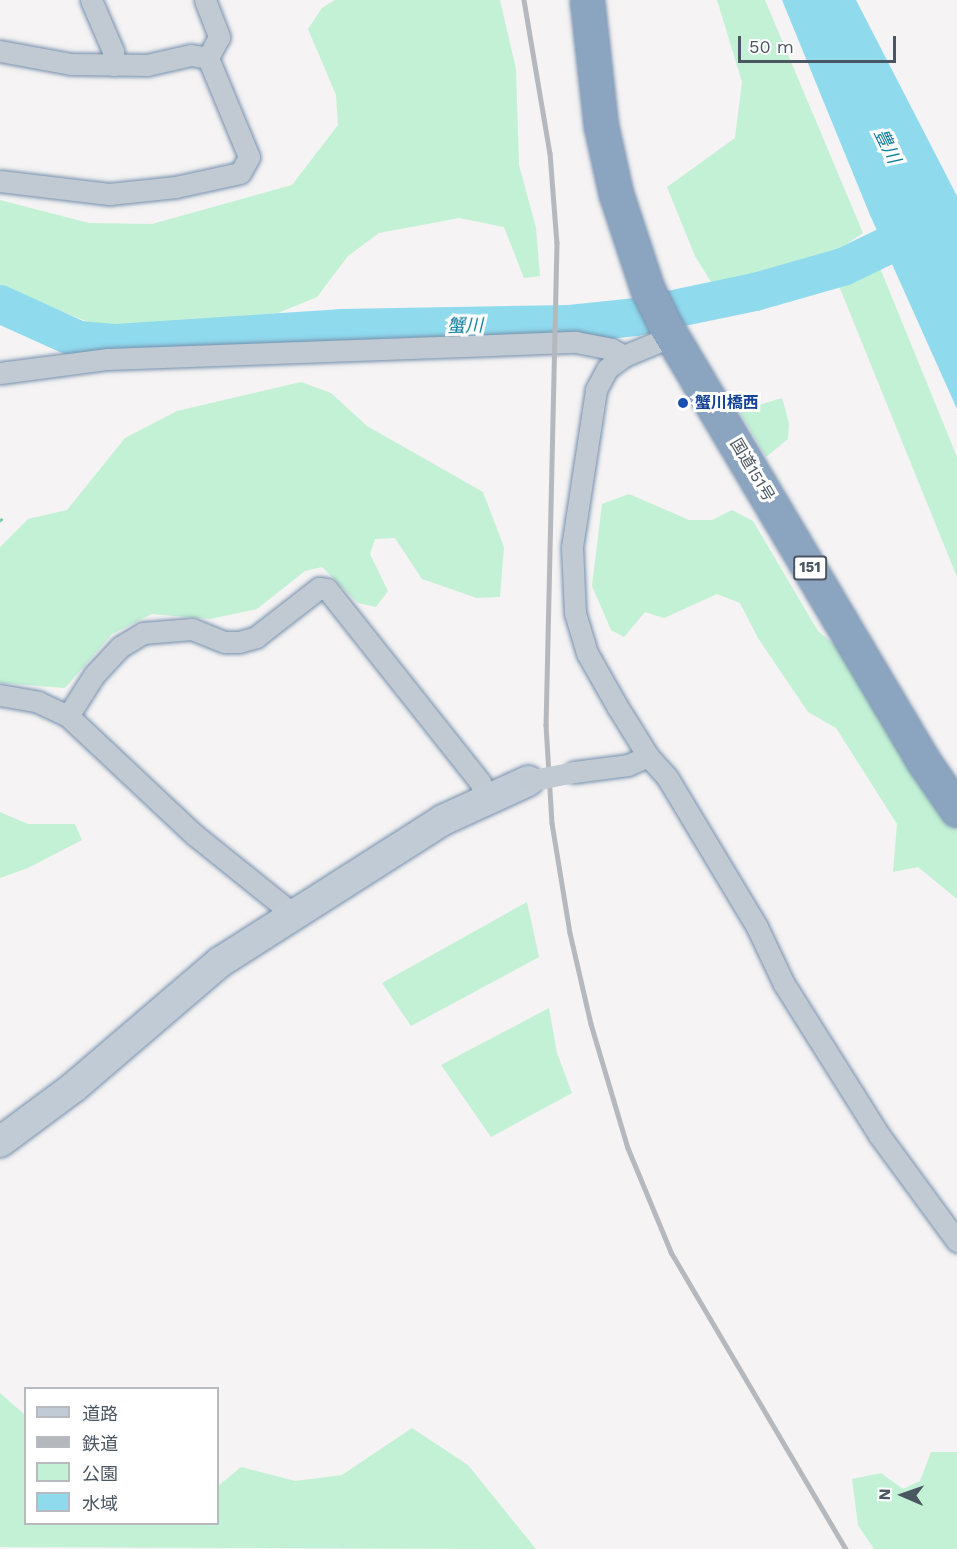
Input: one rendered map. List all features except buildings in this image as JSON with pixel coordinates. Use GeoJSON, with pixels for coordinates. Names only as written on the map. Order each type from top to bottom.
{"type":"FeatureCollection","features":[{"type":"Feature","properties":{"kind":"highway","name":"国道151号"},"geometry":{"type":"LineString","coordinates":[[587,0],[601,126],[616,194],[647,288],[669,331],[924,762],[957,810]]}},
{"type":"Feature","properties":{"kind":"street"},"geometry":{"type":"LineString","coordinates":[[91,0],[113,51],[114,65]]}},
{"type":"Feature","properties":{"kind":"street"},"geometry":{"type":"LineString","coordinates":[[205,0],[219,37],[208,58]]}},
{"type":"Feature","properties":{"kind":"street"},"geometry":{"type":"LineString","coordinates":[[0,51],[71,64],[147,65],[191,55],[208,58]]}},
{"type":"Feature","properties":{"kind":"street"},"geometry":{"type":"LineString","coordinates":[[0,181],[109,194],[176,187],[240,173],[249,157],[208,58]]}},
{"type":"Feature","properties":{"kind":"street"},"geometry":{"type":"LineString","coordinates":[[669,331],[624,356],[607,369],[596,390],[572,546],[571,577],[575,613],[588,653],[648,756],[668,777],[757,927],[784,984],[879,1135],[957,1241]]}},
{"type":"Feature","properties":{"kind":"street"},"geometry":{"type":"LineString","coordinates":[[0,373],[108,359],[576,342],[611,349],[624,356]]}},
{"type":"Feature","properties":{"kind":"street"},"geometry":{"type":"LineString","coordinates":[[68,716],[101,668],[120,647],[142,633],[192,629],[225,642],[256,638],[319,588],[327,589],[480,782],[487,798]]}},
{"type":"Feature","properties":{"kind":"street"},"geometry":{"type":"LineString","coordinates":[[0,695],[38,702],[68,716],[196,836],[293,914]]}},
{"type":"Feature","properties":{"kind":"street"},"geometry":{"type":"LineString","coordinates":[[0,1142],[74,1087],[220,962],[443,820],[528,781],[628,765],[648,756]]}},
{"type":"Feature","properties":{"kind":"green space"},"geometry":{"type":"Polygon","coordinates":[[[335,0],[500,0],[516,69],[519,165],[536,228],[540,276],[524,278],[504,227],[459,218],[379,233],[348,256],[317,297],[278,313],[108,330],[0,286],[0,200],[89,223],[152,224],[292,185],[338,125],[336,95],[308,29],[322,8],[335,0]]]}},
{"type":"Feature","properties":{"kind":"green space"},"geometry":{"type":"Polygon","coordinates":[[[717,0],[765,0],[863,233],[832,254],[713,285],[695,256],[667,187],[735,138],[742,82],[717,0]]]}},
{"type":"Feature","properties":{"kind":"green space"},"geometry":{"type":"Polygon","coordinates":[[[880,268],[957,457],[957,577],[839,286],[880,268]]]}},
{"type":"Feature","properties":{"kind":"green space"},"geometry":{"type":"Polygon","coordinates":[[[301,382],[331,393],[367,426],[483,492],[504,547],[500,597],[477,598],[422,579],[395,538],[375,539],[370,554],[388,591],[376,607],[358,603],[322,567],[305,571],[257,609],[210,619],[152,614],[112,634],[65,688],[0,683],[0,547],[28,519],[67,510],[125,438],[177,411],[301,382]]]}},
{"type":"Feature","properties":{"kind":"green space"},"geometry":{"type":"Polygon","coordinates":[[[782,398],[789,423],[788,439],[766,457],[739,411],[782,398]]]}},
{"type":"Feature","properties":{"kind":"green space"},"geometry":{"type":"Polygon","coordinates":[[[629,494],[689,520],[712,520],[732,510],[753,521],[818,631],[840,649],[957,831],[957,899],[918,867],[893,872],[897,824],[836,728],[808,712],[758,638],[740,603],[717,594],[664,618],[645,612],[624,637],[611,630],[592,586],[602,504],[629,494]]]}},
{"type":"Feature","properties":{"kind":"green space"},"geometry":{"type":"Polygon","coordinates":[[[0,812],[28,824],[75,824],[82,840],[28,868],[0,878],[0,812]]]}},
{"type":"Feature","properties":{"kind":"green space"},"geometry":{"type":"Polygon","coordinates":[[[527,902],[539,957],[411,1026],[382,983],[527,902]]]}},
{"type":"Feature","properties":{"kind":"green space"},"geometry":{"type":"Polygon","coordinates":[[[549,1008],[557,1053],[572,1093],[491,1137],[441,1065],[549,1008]]]}},
{"type":"Feature","properties":{"kind":"green space"},"geometry":{"type":"Polygon","coordinates":[[[0,1393],[24,1414],[24,1525],[219,1525],[219,1485],[241,1467],[295,1481],[342,1475],[412,1428],[468,1465],[536,1549],[0,1547],[0,1393]]]}},
{"type":"Feature","properties":{"kind":"green space"},"geometry":{"type":"Polygon","coordinates":[[[931,1452],[957,1452],[957,1549],[874,1549],[858,1525],[852,1479],[881,1473],[903,1489],[920,1481],[931,1452]]]}},
{"type":"Feature","properties":{"kind":"water","name":"豊川"},"geometry":{"type":"Polygon","coordinates":[[[782,0],[856,0],[957,196],[957,409],[870,215],[782,0]]]}},
{"type":"Feature","properties":{"kind":"waterway","name":"蟹川"},"geometry":{"type":"LineString","coordinates":[[0,304],[79,340],[116,343],[340,328],[570,324],[635,317],[755,292],[843,267],[924,228]]}},
{"type":"Feature","properties":{"kind":"railway"},"geometry":{"type":"LineString","coordinates":[[524,0],[550,153],[557,243],[546,725],[552,823],[570,933],[591,1024],[628,1148],[671,1252],[846,1549]]}},
{"type":"Feature","properties":{"kind":"place","name":"蟹川橋西"},"geometry":{"type":"Point","coordinates":[683,403]}}]}
